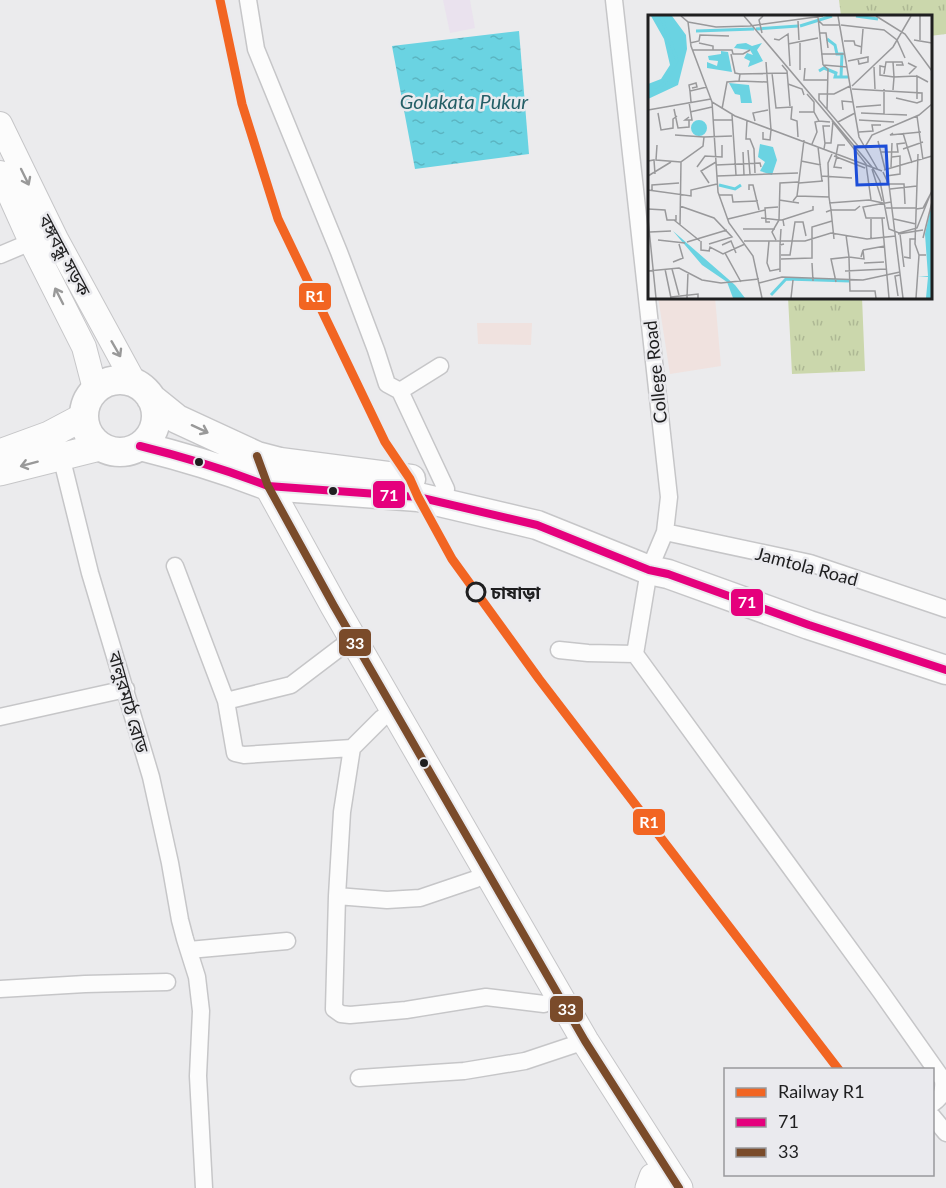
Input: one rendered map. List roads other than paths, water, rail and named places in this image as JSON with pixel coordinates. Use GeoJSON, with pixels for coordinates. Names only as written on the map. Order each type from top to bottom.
{"type":"FeatureCollection","features":[{"type":"Feature","properties":{"kind":"highway"},"geometry":{"type":"LineString","coordinates":[[143,391],[155,408],[154,429],[148,439],[131,451],[120,453],[100,447],[91,439],[85,429],[83,417],[86,402],[95,389],[110,381],[119,380],[143,391],[177,419],[257,473]]}},
{"type":"Feature","properties":{"kind":"highway"},"geometry":{"type":"LineString","coordinates":[[140,446],[257,473],[418,497],[537,525],[808,625],[946,670]]}},
{"type":"Feature","properties":{"kind":"highway"},"geometry":{"type":"LineString","coordinates":[[257,473],[280,462],[410,479],[545,513],[656,568]]}},
{"type":"Feature","properties":{"kind":"main road","name":"বঙ্গবন্ধু সড়ক"},"geometry":{"type":"LineString","coordinates":[[0,124],[56,239],[143,391]]}},
{"type":"Feature","properties":{"kind":"main road","name":"বঙ্গবন্ধু সড়ক"},"geometry":{"type":"LineString","coordinates":[[0,173],[31,242],[84,347],[95,389]]}},
{"type":"Feature","properties":{"kind":"main road"},"geometry":{"type":"LineString","coordinates":[[0,453],[49,435],[83,417]]}},
{"type":"Feature","properties":{"kind":"main road"},"geometry":{"type":"LineString","coordinates":[[0,472],[100,447]]}},
{"type":"Feature","properties":{"kind":"main road"},"geometry":{"type":"LineString","coordinates":[[257,473],[341,647],[476,879],[544,1004],[579,1044],[679,1188]]}},
{"type":"Feature","properties":{"kind":"main road"},"geometry":{"type":"LineString","coordinates":[[257,473],[340,616],[579,1044],[654,1184]]}},
{"type":"Feature","properties":{"kind":"street"},"geometry":{"type":"LineString","coordinates":[[248,0],[256,49],[339,252],[387,384],[400,391],[446,489]]}},
{"type":"Feature","properties":{"kind":"street","name":"College Road"},"geometry":{"type":"LineString","coordinates":[[614,0],[669,497],[666,532],[635,654]]}},
{"type":"Feature","properties":{"kind":"street"},"geometry":{"type":"LineString","coordinates":[[0,255],[31,242]]}},
{"type":"Feature","properties":{"kind":"street"},"geometry":{"type":"LineString","coordinates":[[400,391],[440,366]]}},
{"type":"Feature","properties":{"kind":"street","name":"বালুরমাঠ রোড"},"geometry":{"type":"LineString","coordinates":[[61,456],[90,573],[151,777],[180,920],[198,976],[201,1011],[198,1076],[204,1188]]}},
{"type":"Feature","properties":{"kind":"street","name":"Jamtola Road"},"geometry":{"type":"LineString","coordinates":[[666,532],[810,563],[946,609]]}},
{"type":"Feature","properties":{"kind":"street"},"geometry":{"type":"LineString","coordinates":[[175,566],[226,701],[235,753],[244,755],[352,748]]}},
{"type":"Feature","properties":{"kind":"street"},"geometry":{"type":"LineString","coordinates":[[226,701],[291,684],[341,647]]}},
{"type":"Feature","properties":{"kind":"street"},"geometry":{"type":"LineString","coordinates":[[559,650],[635,654],[943,1080],[944,1089],[940,1098],[934,1103]]}},
{"type":"Feature","properties":{"kind":"street"},"geometry":{"type":"LineString","coordinates":[[0,717],[126,689]]}},
{"type":"Feature","properties":{"kind":"street"},"geometry":{"type":"LineString","coordinates":[[382,718],[352,748],[342,812],[334,1009],[340,1014],[350,1015],[406,1010],[486,997],[544,1004]]}},
{"type":"Feature","properties":{"kind":"street"},"geometry":{"type":"LineString","coordinates":[[338,896],[387,900],[420,898],[476,879]]}},
{"type":"Feature","properties":{"kind":"street"},"geometry":{"type":"LineString","coordinates":[[189,950],[287,941]]}},
{"type":"Feature","properties":{"kind":"street"},"geometry":{"type":"LineString","coordinates":[[0,989],[167,982]]}},
{"type":"Feature","properties":{"kind":"street"},"geometry":{"type":"LineString","coordinates":[[359,1078],[464,1071],[525,1061],[579,1044]]}},
{"type":"Feature","properties":{"kind":"street"},"geometry":{"type":"LineString","coordinates":[[934,1117],[946,1133]]}},
{"type":"Feature","properties":{"kind":"water","name":"Golakata Pukur"},"geometry":{"type":"Polygon","coordinates":[[[519,31],[529,154],[415,169],[392,46],[519,31]]]}},
{"type":"Feature","properties":{"kind":"rail line","name":"R1"},"geometry":{"type":"LineString","coordinates":[[220,0],[242,104],[278,219],[385,442],[410,479],[452,559],[539,679],[837,1068]]}},
{"type":"Feature","properties":{"kind":"place","name":"চাষাড়া"},"geometry":{"type":"Point","coordinates":[476,592]}}]}
